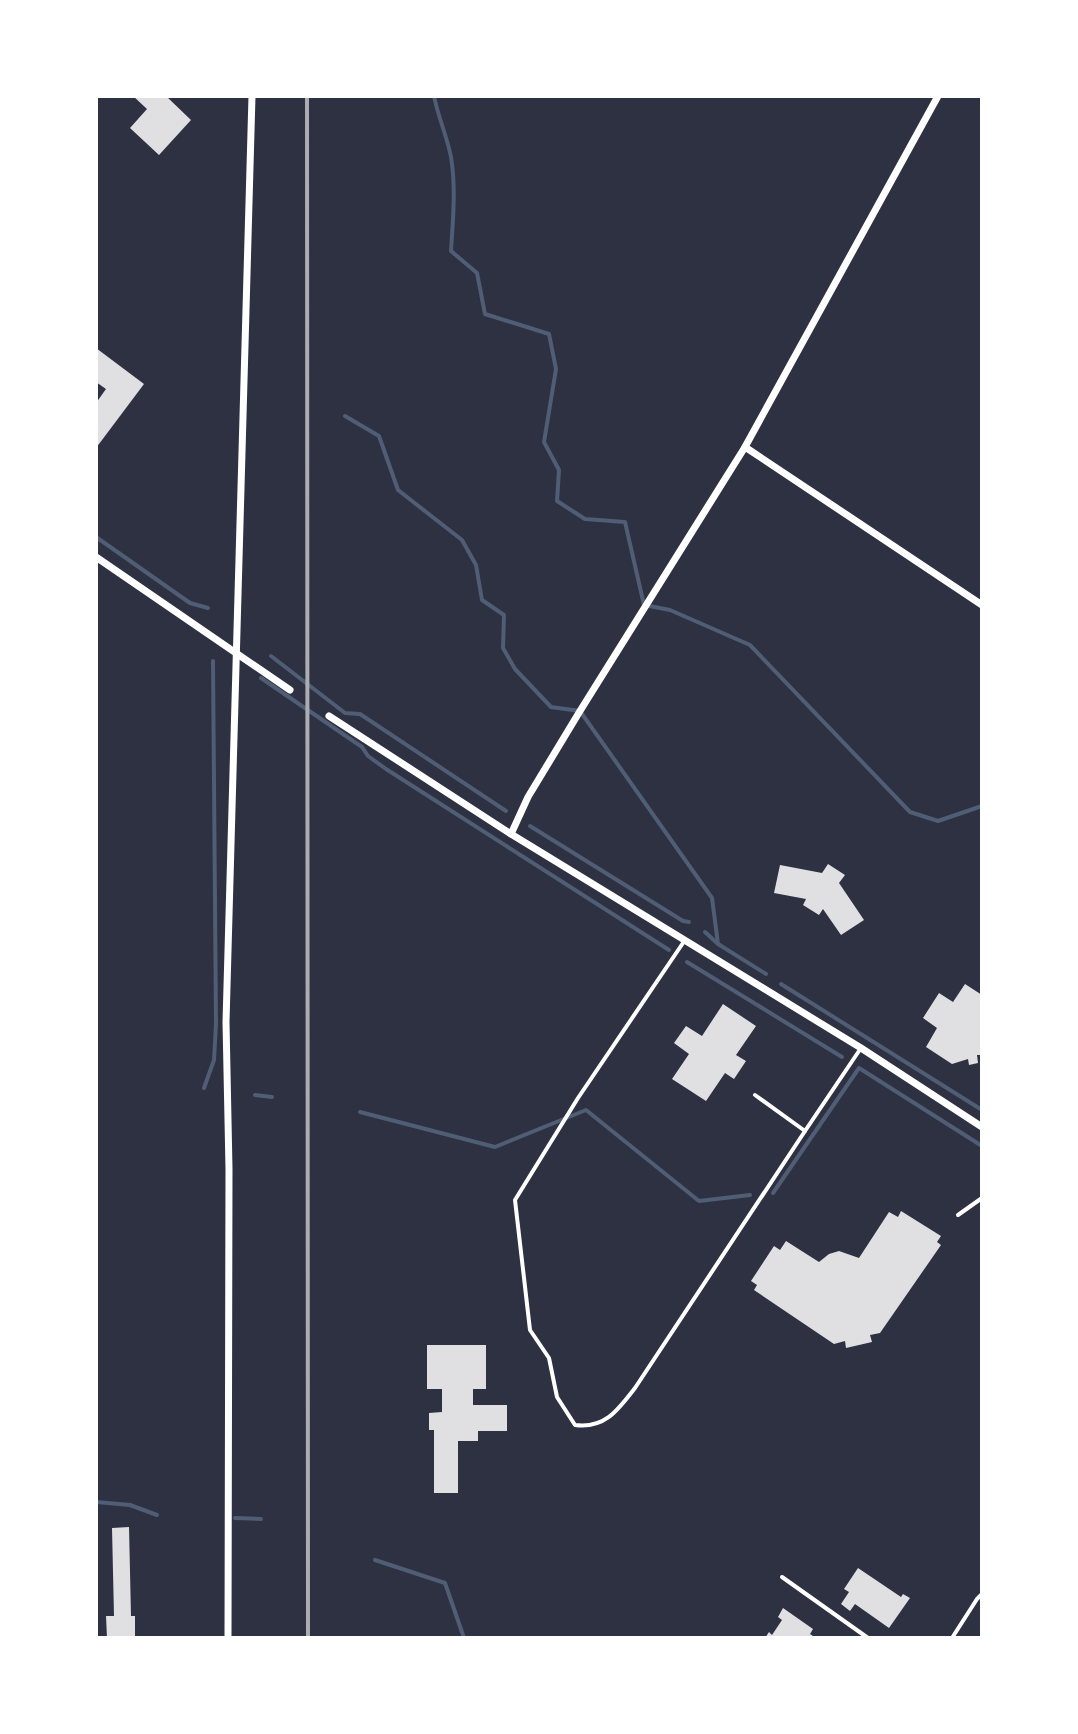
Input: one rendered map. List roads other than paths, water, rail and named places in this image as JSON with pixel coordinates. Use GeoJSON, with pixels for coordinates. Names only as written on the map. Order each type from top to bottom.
{"type":"FeatureCollection","features":[{"type":"Feature","properties":{"kind":"street"},"geometry":{"type":"LineString","coordinates":[[228,1638],[229,1169],[226,1022],[252,96]]}},
{"type":"Feature","properties":{"kind":"street"},"geometry":{"type":"LineString","coordinates":[[511,834],[528,797],[580,711],[745,447],[938,96]]}},
{"type":"Feature","properties":{"kind":"street"},"geometry":{"type":"LineString","coordinates":[[745,447],[982,605]]}},
{"type":"Feature","properties":{"kind":"street"},"geometry":{"type":"LineString","coordinates":[[96,557],[290,690]]}},
{"type":"Feature","properties":{"kind":"street"},"geometry":{"type":"LineString","coordinates":[[329,716],[511,834],[861,1048],[982,1127]]}},
{"type":"Feature","properties":{"kind":"lane"},"geometry":{"type":"LineString","coordinates":[[685,940],[578,1098],[515,1200],[530,1330],[549,1358],[557,1397],[575,1425],[590,1427],[615,1413],[635,1388],[861,1048]]}},
{"type":"Feature","properties":{"kind":"lane"},"geometry":{"type":"LineString","coordinates":[[755,1095],[805,1131]]}},
{"type":"Feature","properties":{"kind":"lane"},"geometry":{"type":"LineString","coordinates":[[958,1215],[982,1198]]}},
{"type":"Feature","properties":{"kind":"lane"},"geometry":{"type":"LineString","coordinates":[[782,1577],[868,1638]]}},
{"type":"Feature","properties":{"kind":"lane"},"geometry":{"type":"LineString","coordinates":[[952,1638],[982,1594]]}},
{"type":"Feature","properties":{"kind":"waterway"},"geometry":{"type":"LineString","coordinates":[[434,96],[453,168],[451,251],[477,273],[485,314],[549,334],[556,369],[544,442],[559,470],[557,501],[585,519],[625,522],[644,605],[670,610],[750,645],[910,812],[938,821],[982,806]]}},
{"type":"Feature","properties":{"kind":"waterway"},"geometry":{"type":"LineString","coordinates":[[345,416],[379,436],[398,490],[462,540],[476,565],[482,600],[504,615],[503,648],[515,669],[551,707],[580,711],[712,898],[718,944]]}},
{"type":"Feature","properties":{"kind":"waterway"},"geometry":{"type":"LineString","coordinates":[[96,537],[190,603],[208,608]]}},
{"type":"Feature","properties":{"kind":"waterway"},"geometry":{"type":"LineString","coordinates":[[271,656],[345,713],[360,714],[506,811]]}},
{"type":"Feature","properties":{"kind":"waterway"},"geometry":{"type":"LineString","coordinates":[[204,1088],[214,1060],[216,1024],[213,661]]}},
{"type":"Feature","properties":{"kind":"waterway"},"geometry":{"type":"LineString","coordinates":[[261,678],[362,747],[368,756],[386,769],[669,950]]}},
{"type":"Feature","properties":{"kind":"waterway"},"geometry":{"type":"LineString","coordinates":[[530,826],[689,922]]}},
{"type":"Feature","properties":{"kind":"waterway"},"geometry":{"type":"LineString","coordinates":[[705,932],[718,944],[766,974]]}},
{"type":"Feature","properties":{"kind":"waterway"},"geometry":{"type":"LineString","coordinates":[[687,962],[842,1057]]}},
{"type":"Feature","properties":{"kind":"waterway"},"geometry":{"type":"LineString","coordinates":[[781,984],[982,1110]]}},
{"type":"Feature","properties":{"kind":"waterway"},"geometry":{"type":"LineString","coordinates":[[773,1193],[859,1068],[982,1146]]}},
{"type":"Feature","properties":{"kind":"waterway"},"geometry":{"type":"LineString","coordinates":[[255,1095],[272,1097]]}},
{"type":"Feature","properties":{"kind":"waterway"},"geometry":{"type":"LineString","coordinates":[[360,1112],[495,1147],[586,1110],[699,1201],[750,1195]]}},
{"type":"Feature","properties":{"kind":"waterway"},"geometry":{"type":"LineString","coordinates":[[96,1502],[130,1505],[157,1515]]}},
{"type":"Feature","properties":{"kind":"waterway"},"geometry":{"type":"LineString","coordinates":[[235,1518],[261,1519]]}},
{"type":"Feature","properties":{"kind":"waterway"},"geometry":{"type":"LineString","coordinates":[[375,1560],[445,1583],[464,1638]]}},
{"type":"Feature","properties":{"kind":"railway"},"geometry":{"type":"LineString","coordinates":[[307,96],[308,1638]]}}]}
